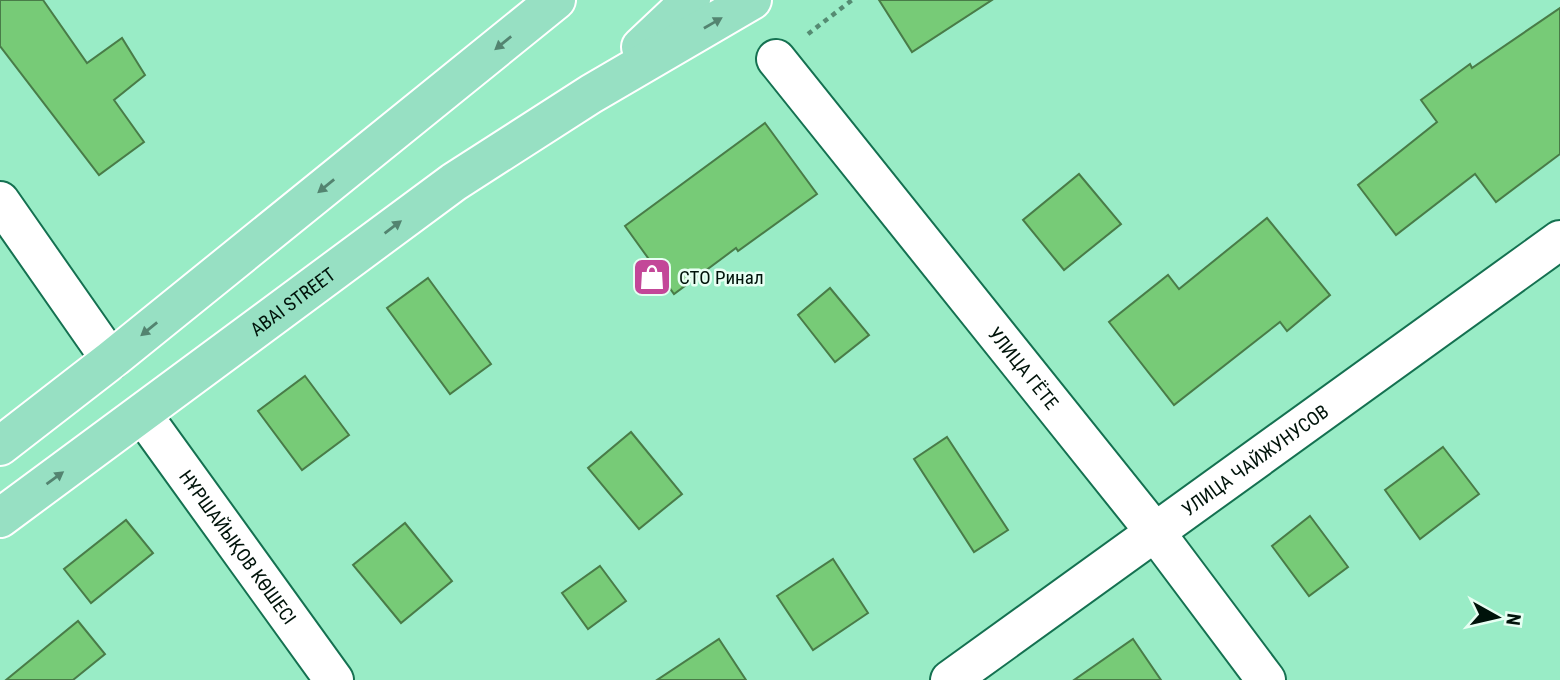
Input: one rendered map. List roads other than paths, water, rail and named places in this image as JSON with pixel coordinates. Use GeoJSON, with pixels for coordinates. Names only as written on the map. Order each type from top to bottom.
{"type":"FeatureCollection","features":[{"type":"Feature","properties":{"kind":"main road"},"geometry":{"type":"LineString","coordinates":[[0,446],[111,360],[556,0]]}},
{"type":"Feature","properties":{"kind":"main road"},"geometry":{"type":"LineString","coordinates":[[591,94],[691,0]]}},
{"type":"Feature","properties":{"kind":"main road"},"geometry":{"type":"LineString","coordinates":[[591,94],[752,0]]}},
{"type":"Feature","properties":{"kind":"main road","name":"ABAI STREET"},"geometry":{"type":"LineString","coordinates":[[0,518],[454,182],[591,94]]}},
{"type":"Feature","properties":{"kind":"street","name":"УЛИЦА ГЁТЕ"},"geometry":{"type":"LineString","coordinates":[[776,59],[1155,531],[1266,680]]}},
{"type":"Feature","properties":{"kind":"street"},"geometry":{"type":"LineString","coordinates":[[0,201],[111,360]]}},
{"type":"Feature","properties":{"kind":"street","name":"УЛИЦА ЧАЙЖУНУСОВ"},"geometry":{"type":"LineString","coordinates":[[950,680],[1560,240]]}},
{"type":"Feature","properties":{"kind":"street","name":"НҰРШАЙЫҚОВ КӨШЕСІ"},"geometry":{"type":"LineString","coordinates":[[142,414],[334,680]]}},
{"type":"Feature","properties":{"kind":"place","name":"СТО Ринал"},"geometry":{"type":"Point","coordinates":[652,277]}}]}
